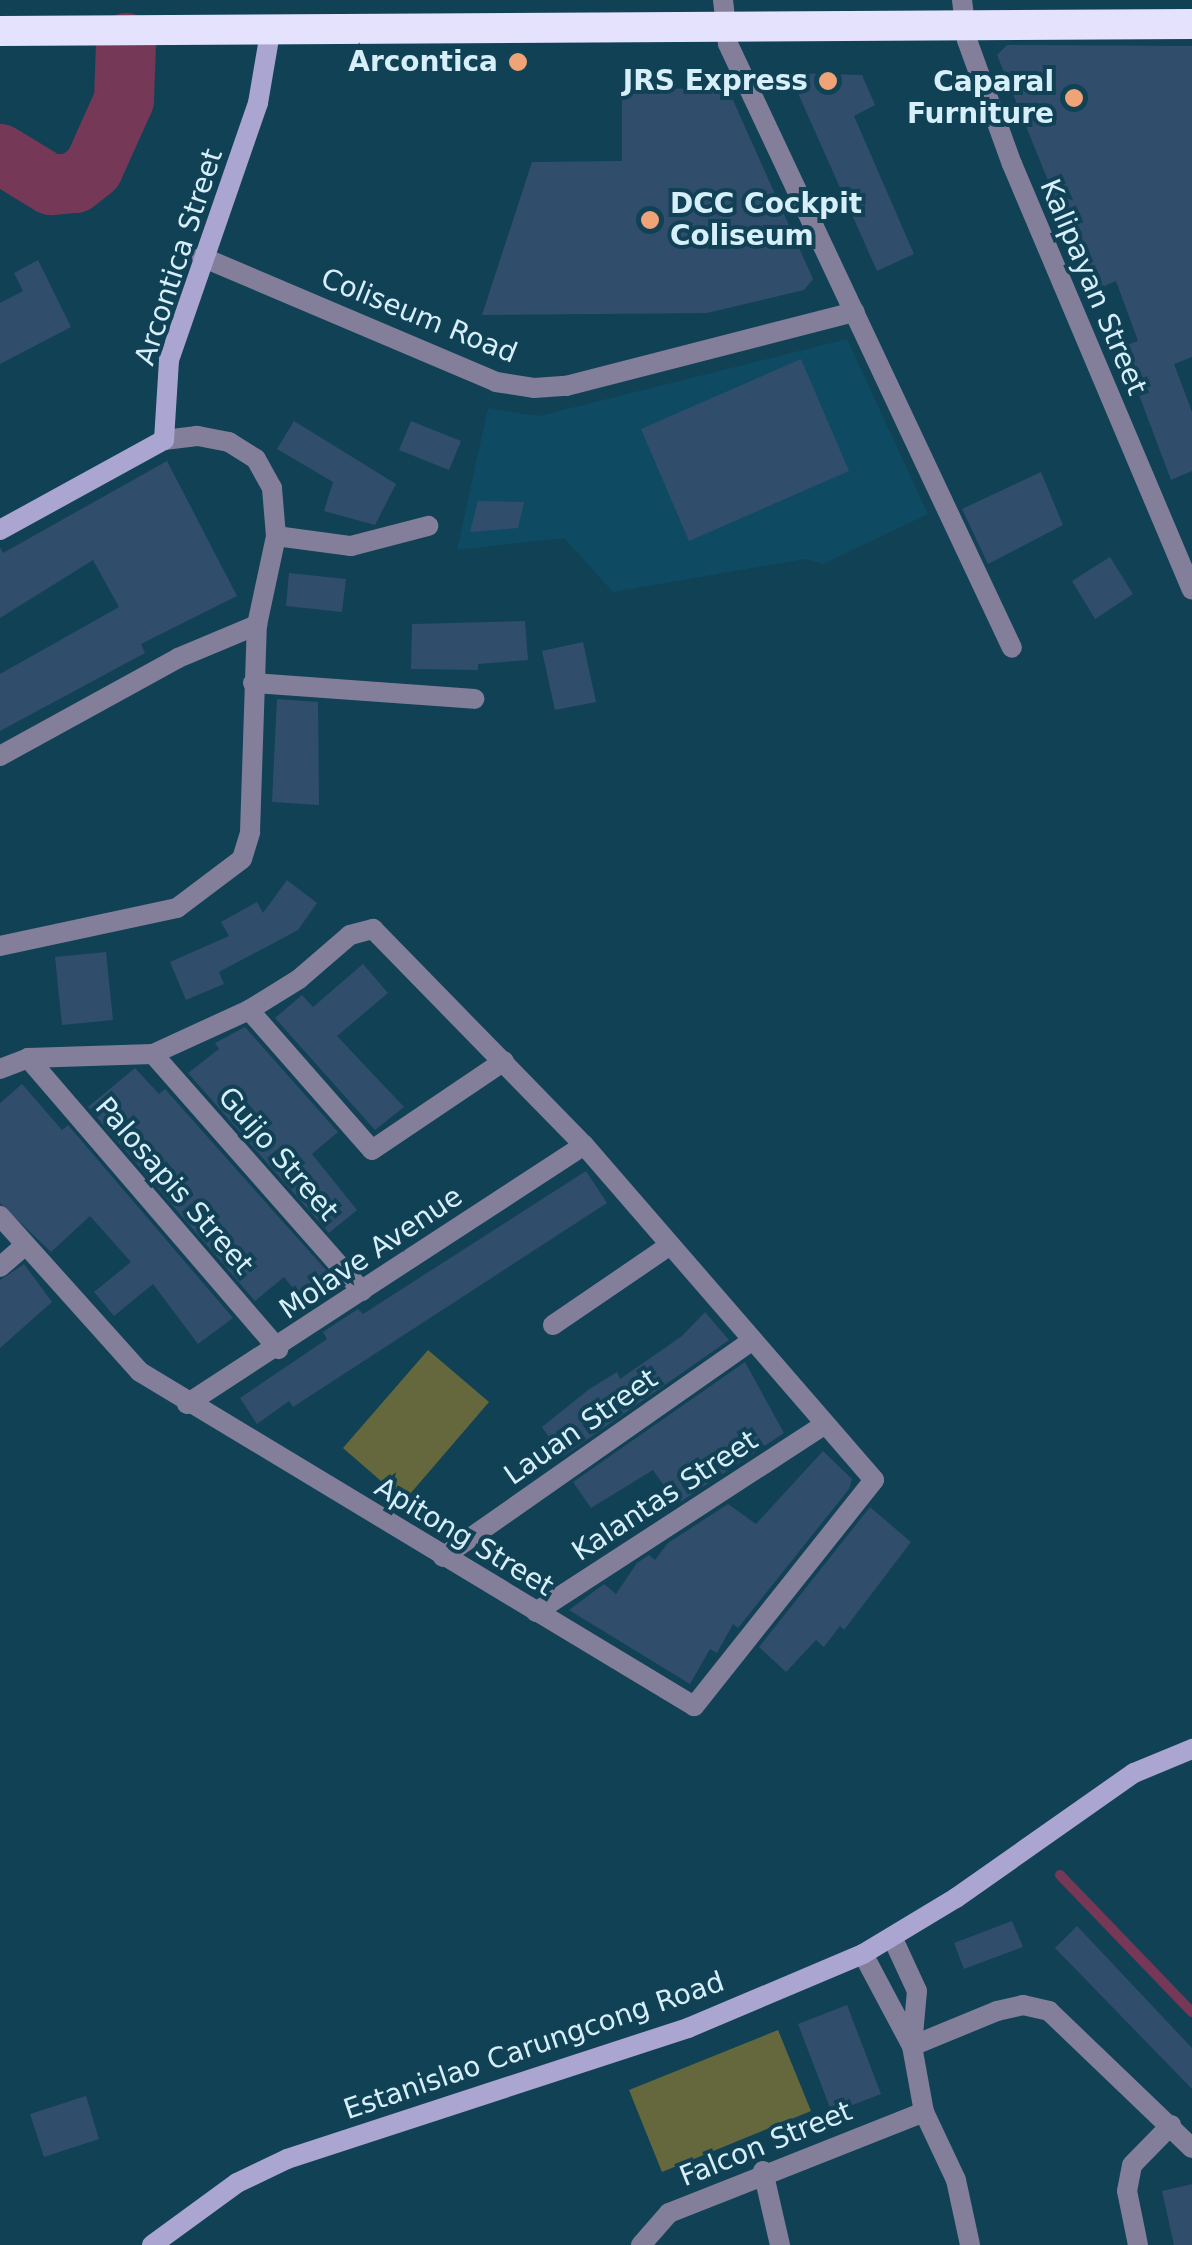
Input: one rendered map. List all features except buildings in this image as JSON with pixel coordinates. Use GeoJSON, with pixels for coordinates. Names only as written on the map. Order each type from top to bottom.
{"type":"FeatureCollection","features":[{"type":"Feature","properties":{"kind":"highway"},"geometry":{"type":"LineString","coordinates":[[0,31],[271,27],[724,12],[963,12],[1192,24]]}},
{"type":"Feature","properties":{"kind":"street"},"geometry":{"type":"LineString","coordinates":[[724,12],[855,312],[1012,648]]}},
{"type":"Feature","properties":{"kind":"street","name":"Kalipayan Street"},"geometry":{"type":"LineString","coordinates":[[963,12],[1012,164],[1192,590]]}},
{"type":"Feature","properties":{"kind":"street","name":"Arcontica Street"},"geometry":{"type":"LineString","coordinates":[[164,440],[170,360],[202,257],[258,103],[271,27]]}},
{"type":"Feature","properties":{"kind":"street","name":"Coliseum Road"},"geometry":{"type":"LineString","coordinates":[[202,257],[496,382],[534,388],[566,386],[855,312]]}},
{"type":"Feature","properties":{"kind":"street"},"geometry":{"type":"LineString","coordinates":[[0,530],[164,440],[197,436],[229,442],[256,459],[272,488],[276,536],[257,625],[250,832],[242,860],[177,908],[0,946]]}},
{"type":"Feature","properties":{"kind":"street"},"geometry":{"type":"LineString","coordinates":[[276,536],[351,546],[428,526]]}},
{"type":"Feature","properties":{"kind":"street"},"geometry":{"type":"LineString","coordinates":[[0,756],[178,658],[257,625]]}},
{"type":"Feature","properties":{"kind":"street"},"geometry":{"type":"LineString","coordinates":[[253,684],[474,699]]}},
{"type":"Feature","properties":{"kind":"street"},"geometry":{"type":"LineString","coordinates":[[0,1070],[28,1058],[153,1054],[249,1010],[299,980],[350,935],[373,929],[584,1145],[824,1425]]}},
{"type":"Feature","properties":{"kind":"street"},"geometry":{"type":"LineString","coordinates":[[249,1010],[372,1150],[504,1060]]}},
{"type":"Feature","properties":{"kind":"street","name":"Guijo Street"},"geometry":{"type":"LineString","coordinates":[[153,1054],[362,1290]]}},
{"type":"Feature","properties":{"kind":"street","name":"Palosapis Street"},"geometry":{"type":"LineString","coordinates":[[28,1058],[278,1348]]}},
{"type":"Feature","properties":{"kind":"street","name":"Molave Avenue"},"geometry":{"type":"LineString","coordinates":[[186,1404],[278,1348],[584,1145]]}},
{"type":"Feature","properties":{"kind":"street","name":"Apitong Street"},"geometry":{"type":"LineString","coordinates":[[0,1216],[140,1372],[186,1404],[694,1706],[874,1480],[824,1425]]}},
{"type":"Feature","properties":{"kind":"street"},"geometry":{"type":"LineString","coordinates":[[0,1267],[25,1245]]}},
{"type":"Feature","properties":{"kind":"street"},"geometry":{"type":"LineString","coordinates":[[553,1325],[669,1246]]}},
{"type":"Feature","properties":{"kind":"street","name":"Lauan Street"},"geometry":{"type":"LineString","coordinates":[[443,1557],[750,1342]]}},
{"type":"Feature","properties":{"kind":"street","name":"Kalantas Street"},"geometry":{"type":"LineString","coordinates":[[536,1612],[824,1425]]}},
{"type":"Feature","properties":{"kind":"street","name":"Estanislao Carungcong Road"},"geometry":{"type":"LineString","coordinates":[[152,2245],[237,2182],[287,2159],[688,2028],[863,1954],[893,1939],[1134,1773],[1192,1748]]}},
{"type":"Feature","properties":{"kind":"street"},"geometry":{"type":"LineString","coordinates":[[893,1939],[917,1991],[912,2046],[924,2112],[956,2180],[970,2245]]}},
{"type":"Feature","properties":{"kind":"street"},"geometry":{"type":"LineString","coordinates":[[863,1954],[912,2046]]}},
{"type":"Feature","properties":{"kind":"street"},"geometry":{"type":"LineString","coordinates":[[912,2046],[996,2011],[1023,2004],[1049,2011],[1192,2148]]}},
{"type":"Feature","properties":{"kind":"street","name":"Falcon Street"},"geometry":{"type":"LineString","coordinates":[[641,2245],[670,2213],[763,2172],[924,2112]]}},
{"type":"Feature","properties":{"kind":"street"},"geometry":{"type":"LineString","coordinates":[[1138,2245],[1127,2191],[1132,2165],[1170,2125]]}},
{"type":"Feature","properties":{"kind":"street"},"geometry":{"type":"LineString","coordinates":[[763,2172],[780,2245]]}},
{"type":"Feature","properties":{"kind":"shaded area"},"geometry":{"type":"Polygon","coordinates":[[[847,339],[928,514],[823,564],[805,559],[613,592],[564,538],[457,550],[488,408],[539,416],[847,339]]]}},
{"type":"Feature","properties":{"kind":"green space"},"geometry":{"type":"Polygon","coordinates":[[[428,1350],[489,1402],[404,1501],[343,1448],[428,1350]]]}},
{"type":"Feature","properties":{"kind":"green space"},"geometry":{"type":"Polygon","coordinates":[[[778,2030],[811,2111],[662,2172],[629,2090],[778,2030]]]}},
{"type":"Feature","properties":{"kind":"waterway"},"geometry":{"type":"LineString","coordinates":[[0,154],[51,185],[75,183],[93,169],[124,100],[126,43]]}},
{"type":"Feature","properties":{"kind":"waterway"},"geometry":{"type":"LineString","coordinates":[[1060,1875],[1192,2012]]}},
{"type":"Feature","properties":{"kind":"place","name":"Arcontica"},"geometry":{"type":"Point","coordinates":[518,62]}},
{"type":"Feature","properties":{"kind":"place","name":"JRS Express"},"geometry":{"type":"Point","coordinates":[828,81]}},
{"type":"Feature","properties":{"kind":"place","name":"Caparal Furniture"},"geometry":{"type":"Point","coordinates":[1074,98]}},
{"type":"Feature","properties":{"kind":"place","name":"DCC Cockpit Coliseum"},"geometry":{"type":"Point","coordinates":[650,220]}}]}
